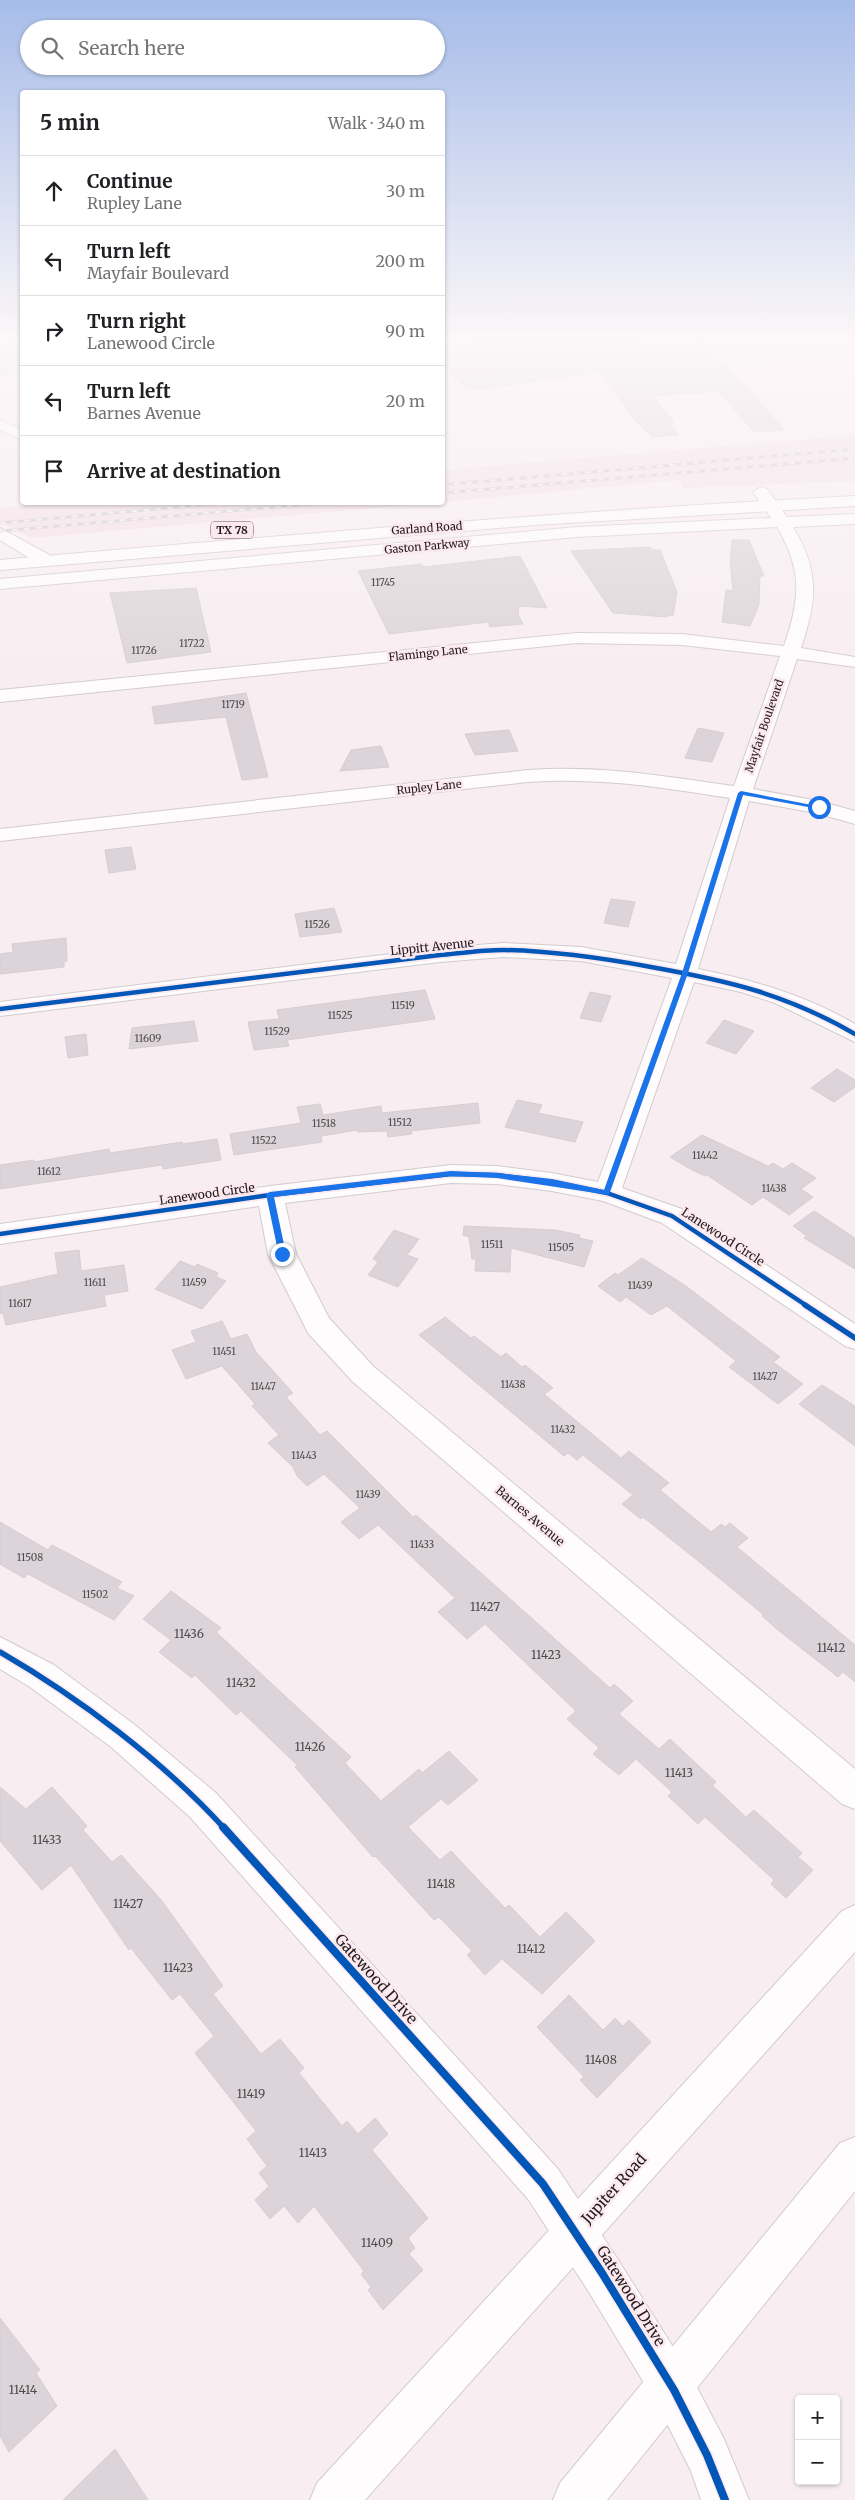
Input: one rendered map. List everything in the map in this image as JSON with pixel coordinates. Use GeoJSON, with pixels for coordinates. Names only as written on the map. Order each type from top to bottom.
{"type":"FeatureCollection","features":[{"type":"Feature","properties":{"kind":"street","name":"Garland Road"},"geometry":{"type":"LineString","coordinates":[[0,550],[379,524],[693,509],[855,488]]}},
{"type":"Feature","properties":{"kind":"street","name":"Garland Road"},"geometry":{"type":"LineString","coordinates":[[766,499],[855,502]]}},
{"type":"Feature","properties":{"kind":"street","name":"Mayfair Boulevard"},"geometry":{"type":"LineString","coordinates":[[607,1193],[685,973],[741,793],[790,652],[806,598],[806,580],[797,554],[782,522],[766,499]]}},
{"type":"Feature","properties":{"kind":"street","name":"Gaston Parkway"},"geometry":{"type":"LineString","coordinates":[[0,584],[577,532],[855,519]]}},
{"type":"Feature","properties":{"kind":"street","name":"Garland Road"},"geometry":{"type":"LineString","coordinates":[[0,565],[379,524]]}},
{"type":"Feature","properties":{"kind":"street"},"geometry":{"type":"LineString","coordinates":[[0,533],[47,561]]}},
{"type":"Feature","properties":{"kind":"street","name":"Flamingo Lane"},"geometry":{"type":"LineString","coordinates":[[0,696],[568,639],[624,636],[678,638],[855,662]]}},
{"type":"Feature","properties":{"kind":"street","name":"Rupley Lane"},"geometry":{"type":"LineString","coordinates":[[0,835],[528,776],[572,773],[615,775],[741,793],[819,807],[855,818]]}},
{"type":"Feature","properties":{"kind":"street","name":"Lippitt Avenue"},"geometry":{"type":"LineString","coordinates":[[0,1009],[440,955],[503,950],[581,954],[746,986],[783,998],[824,1016],[855,1034]]}},
{"type":"Feature","properties":{"kind":"street","name":"Lanewood Circle"},"geometry":{"type":"LineString","coordinates":[[0,1234],[270,1194],[451,1174],[497,1176],[552,1182],[607,1193],[672,1216],[855,1338]]}},
{"type":"Feature","properties":{"kind":"street","name":"Barnes Avenue"},"geometry":{"type":"LineString","coordinates":[[270,1194],[282,1254],[318,1325],[363,1374],[855,1792]]}},
{"type":"Feature","properties":{"kind":"street","name":"Gatewood Drive"},"geometry":{"type":"LineString","coordinates":[[0,1652],[42,1676],[124,1736],[203,1805],[543,2184],[576,2230],[670,2384],[717,2476],[725,2500]]}},
{"type":"Feature","properties":{"kind":"street","name":"Jupiter Road"},"geometry":{"type":"LineString","coordinates":[[334,2500],[576,2230],[855,1924]]}},
{"type":"Feature","properties":{"kind":"street"},"geometry":{"type":"LineString","coordinates":[[577,2500],[855,2158]]}},
{"type":"Feature","properties":{"kind":"shaded area"},"geometry":{"type":"Polygon","coordinates":[[[600,457],[855,457],[855,481],[683,488],[679,480],[445,502],[445,470],[600,457]]]}},
{"type":"Feature","properties":{"kind":"shaded area"},"geometry":{"type":"Polygon","coordinates":[[[30,505],[409,505],[31,538],[0,522],[0,508],[30,505]]]}},
{"type":"Feature","properties":{"kind":"building"},"geometry":{"type":"Polygon","coordinates":[[[732,540],[749,540],[764,576],[760,576],[759,605],[750,626],[722,622],[726,590],[733,591],[730,561],[732,540]]]}},
{"type":"Feature","properties":{"kind":"building"},"geometry":{"type":"Polygon","coordinates":[[[650,547],[652,550],[660,550],[677,592],[673,616],[613,613],[571,551],[650,547]]]}},
{"type":"Feature","properties":{"kind":"building"},"geometry":{"type":"Polygon","coordinates":[[[520,556],[547,608],[519,606],[518,614],[523,624],[490,627],[488,622],[389,634],[358,571],[421,564],[423,567],[520,556]]]}},
{"type":"Feature","properties":{"kind":"building"},"geometry":{"type":"Polygon","coordinates":[[[196,588],[211,652],[127,663],[110,593],[196,588]]]}},
{"type":"Feature","properties":{"kind":"building"},"geometry":{"type":"Polygon","coordinates":[[[246,693],[268,777],[242,780],[226,717],[155,724],[152,707],[246,693]]]}},
{"type":"Feature","properties":{"kind":"building"},"geometry":{"type":"Polygon","coordinates":[[[698,728],[724,733],[712,762],[685,758],[698,728]]]}},
{"type":"Feature","properties":{"kind":"building"},"geometry":{"type":"Polygon","coordinates":[[[509,730],[518,751],[475,755],[465,734],[509,730]]]}},
{"type":"Feature","properties":{"kind":"building"},"geometry":{"type":"Polygon","coordinates":[[[381,746],[389,767],[340,771],[351,750],[381,746]]]}},
{"type":"Feature","properties":{"kind":"building"},"geometry":{"type":"Polygon","coordinates":[[[131,847],[136,869],[109,873],[105,850],[131,847]]]}},
{"type":"Feature","properties":{"kind":"building"},"geometry":{"type":"Polygon","coordinates":[[[611,899],[635,902],[628,927],[604,923],[611,899]]]}},
{"type":"Feature","properties":{"kind":"building"},"geometry":{"type":"Polygon","coordinates":[[[334,908],[342,932],[300,937],[295,914],[334,908]]]}},
{"type":"Feature","properties":{"kind":"building"},"geometry":{"type":"Polygon","coordinates":[[[66,938],[67,961],[64,961],[64,967],[0,974],[0,954],[13,952],[12,944],[66,938]]]}},
{"type":"Feature","properties":{"kind":"building"},"geometry":{"type":"Polygon","coordinates":[[[425,990],[435,1019],[287,1040],[289,1046],[254,1050],[248,1022],[279,1019],[277,1010],[425,990]]]}},
{"type":"Feature","properties":{"kind":"building"},"geometry":{"type":"Polygon","coordinates":[[[590,992],[611,996],[601,1022],[580,1018],[590,992]]]}},
{"type":"Feature","properties":{"kind":"building"},"geometry":{"type":"Polygon","coordinates":[[[724,1020],[754,1031],[736,1054],[706,1043],[724,1020]]]}},
{"type":"Feature","properties":{"kind":"building"},"geometry":{"type":"Polygon","coordinates":[[[194,1021],[198,1041],[129,1049],[132,1028],[194,1021]]]}},
{"type":"Feature","properties":{"kind":"building"},"geometry":{"type":"Polygon","coordinates":[[[86,1034],[88,1055],[68,1058],[65,1037],[86,1034]]]}},
{"type":"Feature","properties":{"kind":"building"},"geometry":{"type":"Polygon","coordinates":[[[837,1069],[855,1080],[855,1087],[834,1102],[811,1088],[837,1069]]]}},
{"type":"Feature","properties":{"kind":"building"},"geometry":{"type":"Polygon","coordinates":[[[517,1100],[542,1105],[538,1113],[583,1122],[575,1142],[505,1127],[517,1100]]]}},
{"type":"Feature","properties":{"kind":"building"},"geometry":{"type":"Polygon","coordinates":[[[478,1103],[480,1123],[411,1131],[412,1134],[388,1137],[387,1131],[357,1132],[357,1130],[321,1136],[322,1142],[234,1155],[230,1134],[301,1123],[297,1107],[320,1104],[323,1115],[381,1106],[382,1113],[478,1103]]]}},
{"type":"Feature","properties":{"kind":"building"},"geometry":{"type":"Polygon","coordinates":[[[702,1135],[768,1166],[773,1163],[783,1169],[792,1163],[816,1178],[801,1189],[813,1197],[789,1215],[763,1197],[752,1205],[707,1175],[705,1176],[692,1170],[670,1157],[702,1135]]]}},
{"type":"Feature","properties":{"kind":"building"},"geometry":{"type":"Polygon","coordinates":[[[217,1139],[221,1160],[163,1169],[162,1165],[0,1189],[0,1165],[34,1160],[34,1162],[109,1149],[110,1153],[182,1142],[183,1144],[217,1139]]]}},
{"type":"Feature","properties":{"kind":"building"},"geometry":{"type":"Polygon","coordinates":[[[814,1211],[855,1238],[855,1269],[804,1238],[807,1236],[793,1226],[814,1211]]]}},
{"type":"Feature","properties":{"kind":"building"},"geometry":{"type":"Polygon","coordinates":[[[464,1226],[555,1230],[580,1235],[579,1238],[593,1241],[584,1267],[511,1248],[510,1272],[475,1271],[476,1259],[472,1259],[469,1237],[463,1235],[464,1226]]]}},
{"type":"Feature","properties":{"kind":"building"},"geometry":{"type":"Polygon","coordinates":[[[394,1230],[419,1239],[407,1255],[418,1259],[398,1287],[368,1275],[378,1262],[373,1259],[394,1230]]]}},
{"type":"Feature","properties":{"kind":"building"},"geometry":{"type":"Polygon","coordinates":[[[79,1250],[81,1271],[124,1265],[128,1291],[104,1295],[106,1306],[6,1325],[3,1313],[0,1314],[0,1287],[58,1274],[55,1253],[79,1250]]]}},
{"type":"Feature","properties":{"kind":"building"},"geometry":{"type":"Polygon","coordinates":[[[642,1258],[683,1284],[780,1357],[773,1362],[803,1384],[778,1404],[729,1367],[736,1361],[667,1306],[651,1315],[626,1297],[620,1302],[598,1286],[615,1273],[618,1275],[642,1258]]]}},
{"type":"Feature","properties":{"kind":"building"},"geometry":{"type":"Polygon","coordinates":[[[180,1261],[195,1267],[197,1264],[218,1273],[216,1277],[226,1281],[202,1309],[155,1289],[180,1261]]]}},
{"type":"Feature","properties":{"kind":"building"},"geometry":{"type":"Polygon","coordinates":[[[445,1317],[471,1338],[474,1336],[501,1357],[506,1353],[522,1367],[525,1365],[553,1388],[544,1394],[621,1458],[629,1451],[669,1483],[660,1490],[711,1532],[721,1524],[725,1527],[730,1523],[748,1538],[737,1547],[855,1645],[855,1682],[843,1672],[838,1677],[778,1630],[762,1616],[764,1615],[697,1560],[643,1517],[641,1519],[622,1504],[633,1495],[583,1455],[577,1460],[568,1453],[564,1456],[419,1335],[445,1317]]]}},
{"type":"Feature","properties":{"kind":"building"},"geometry":{"type":"Polygon","coordinates":[[[222,1321],[231,1339],[247,1334],[256,1352],[293,1393],[286,1397],[320,1435],[327,1431],[413,1517],[416,1515],[610,1688],[614,1684],[633,1701],[619,1714],[659,1749],[670,1739],[716,1782],[712,1785],[746,1817],[754,1810],[802,1853],[798,1857],[813,1870],[786,1898],[771,1884],[774,1880],[705,1817],[698,1824],[668,1796],[672,1792],[636,1759],[619,1775],[593,1754],[599,1748],[567,1719],[576,1711],[485,1624],[467,1639],[438,1612],[455,1598],[378,1525],[359,1539],[341,1522],[360,1508],[324,1474],[307,1486],[297,1476],[293,1467],[268,1443],[279,1435],[252,1406],[255,1404],[222,1366],[186,1379],[172,1350],[196,1342],[191,1331],[222,1321]]]}},
{"type":"Feature","properties":{"kind":"building"},"geometry":{"type":"Polygon","coordinates":[[[822,1385],[855,1406],[855,1446],[799,1404],[822,1385]]]}},
{"type":"Feature","properties":{"kind":"building"},"geometry":{"type":"Polygon","coordinates":[[[0,1522],[48,1550],[52,1545],[122,1582],[117,1588],[134,1596],[114,1620],[28,1574],[24,1578],[0,1564],[0,1522]]]}},
{"type":"Feature","properties":{"kind":"building"},"geometry":{"type":"Polygon","coordinates":[[[171,1591],[221,1628],[216,1632],[351,1757],[345,1763],[381,1801],[419,1769],[422,1773],[449,1751],[478,1780],[448,1805],[441,1799],[408,1827],[440,1860],[451,1851],[505,1908],[509,1905],[540,1937],[566,1912],[595,1941],[542,1994],[502,1959],[485,1975],[467,1955],[472,1951],[439,1917],[434,1920],[375,1856],[373,1857],[295,1767],[297,1765],[241,1711],[236,1715],[195,1675],[192,1678],[159,1652],[171,1640],[143,1619],[171,1591]]]}},
{"type":"Feature","properties":{"kind":"building"},"geometry":{"type":"Polygon","coordinates":[[[0,1787],[26,1809],[52,1787],[87,1826],[83,1830],[112,1862],[121,1855],[162,1901],[223,1986],[213,1994],[261,2054],[280,2039],[304,2068],[299,2073],[342,2126],[347,2121],[358,2134],[375,2118],[388,2134],[372,2150],[428,2218],[408,2238],[415,2248],[409,2254],[423,2270],[383,2310],[368,2290],[371,2287],[361,2274],[364,2271],[314,2206],[298,2223],[284,2206],[270,2219],[255,2200],[269,2186],[259,2173],[267,2166],[247,2139],[256,2131],[195,2053],[214,2036],[180,1994],[172,2000],[131,1948],[129,1950],[71,1865],[42,1890],[0,1841],[0,1787]]]}},
{"type":"Feature","properties":{"kind":"building"},"geometry":{"type":"Polygon","coordinates":[[[569,1995],[603,2030],[615,2018],[623,2026],[629,2020],[651,2042],[597,2098],[580,2080],[584,2077],[537,2027],[569,1995]]]}},
{"type":"Feature","properties":{"kind":"building"},"geometry":{"type":"Polygon","coordinates":[[[0,2318],[40,2370],[36,2373],[57,2406],[9,2452],[0,2436],[0,2318]]]}},
{"type":"Feature","properties":{"kind":"building"},"geometry":{"type":"Polygon","coordinates":[[[115,2449],[148,2500],[63,2500],[115,2449]]]}},
{"type":"Feature","properties":{"kind":"railway"},"geometry":{"type":"LineString","coordinates":[[445,485],[767,457]]}},
{"type":"Feature","properties":{"kind":"railway"},"geometry":{"type":"LineString","coordinates":[[445,493],[855,458]]}},
{"type":"Feature","properties":{"kind":"railway"},"geometry":{"type":"LineString","coordinates":[[0,523],[201,505]]}},
{"type":"Feature","properties":{"kind":"railway"},"geometry":{"type":"LineString","coordinates":[[0,531],[299,505]]}},
{"type":"Feature","properties":{"kind":"cycle path"},"geometry":{"type":"LineString","coordinates":[[0,1009],[440,955],[503,950],[581,954],[746,986],[783,998],[824,1016],[855,1034]]}},
{"type":"Feature","properties":{"kind":"cycle path"},"geometry":{"type":"LineString","coordinates":[[0,1234],[270,1195],[451,1174],[497,1175],[552,1182],[607,1193],[672,1216],[855,1338]]}},
{"type":"Feature","properties":{"kind":"cycle path"},"geometry":{"type":"LineString","coordinates":[[0,1652],[42,1676],[123,1736],[203,1805],[543,2184],[602,2273],[674,2390],[697,2433],[725,2500]]}},
{"type":"Feature","properties":{"kind":"route"},"geometry":{"type":"LineString","coordinates":[[282,1254],[270,1194],[451,1174],[497,1176],[552,1182],[607,1193],[685,973],[741,793],[819,807]]}}]}
